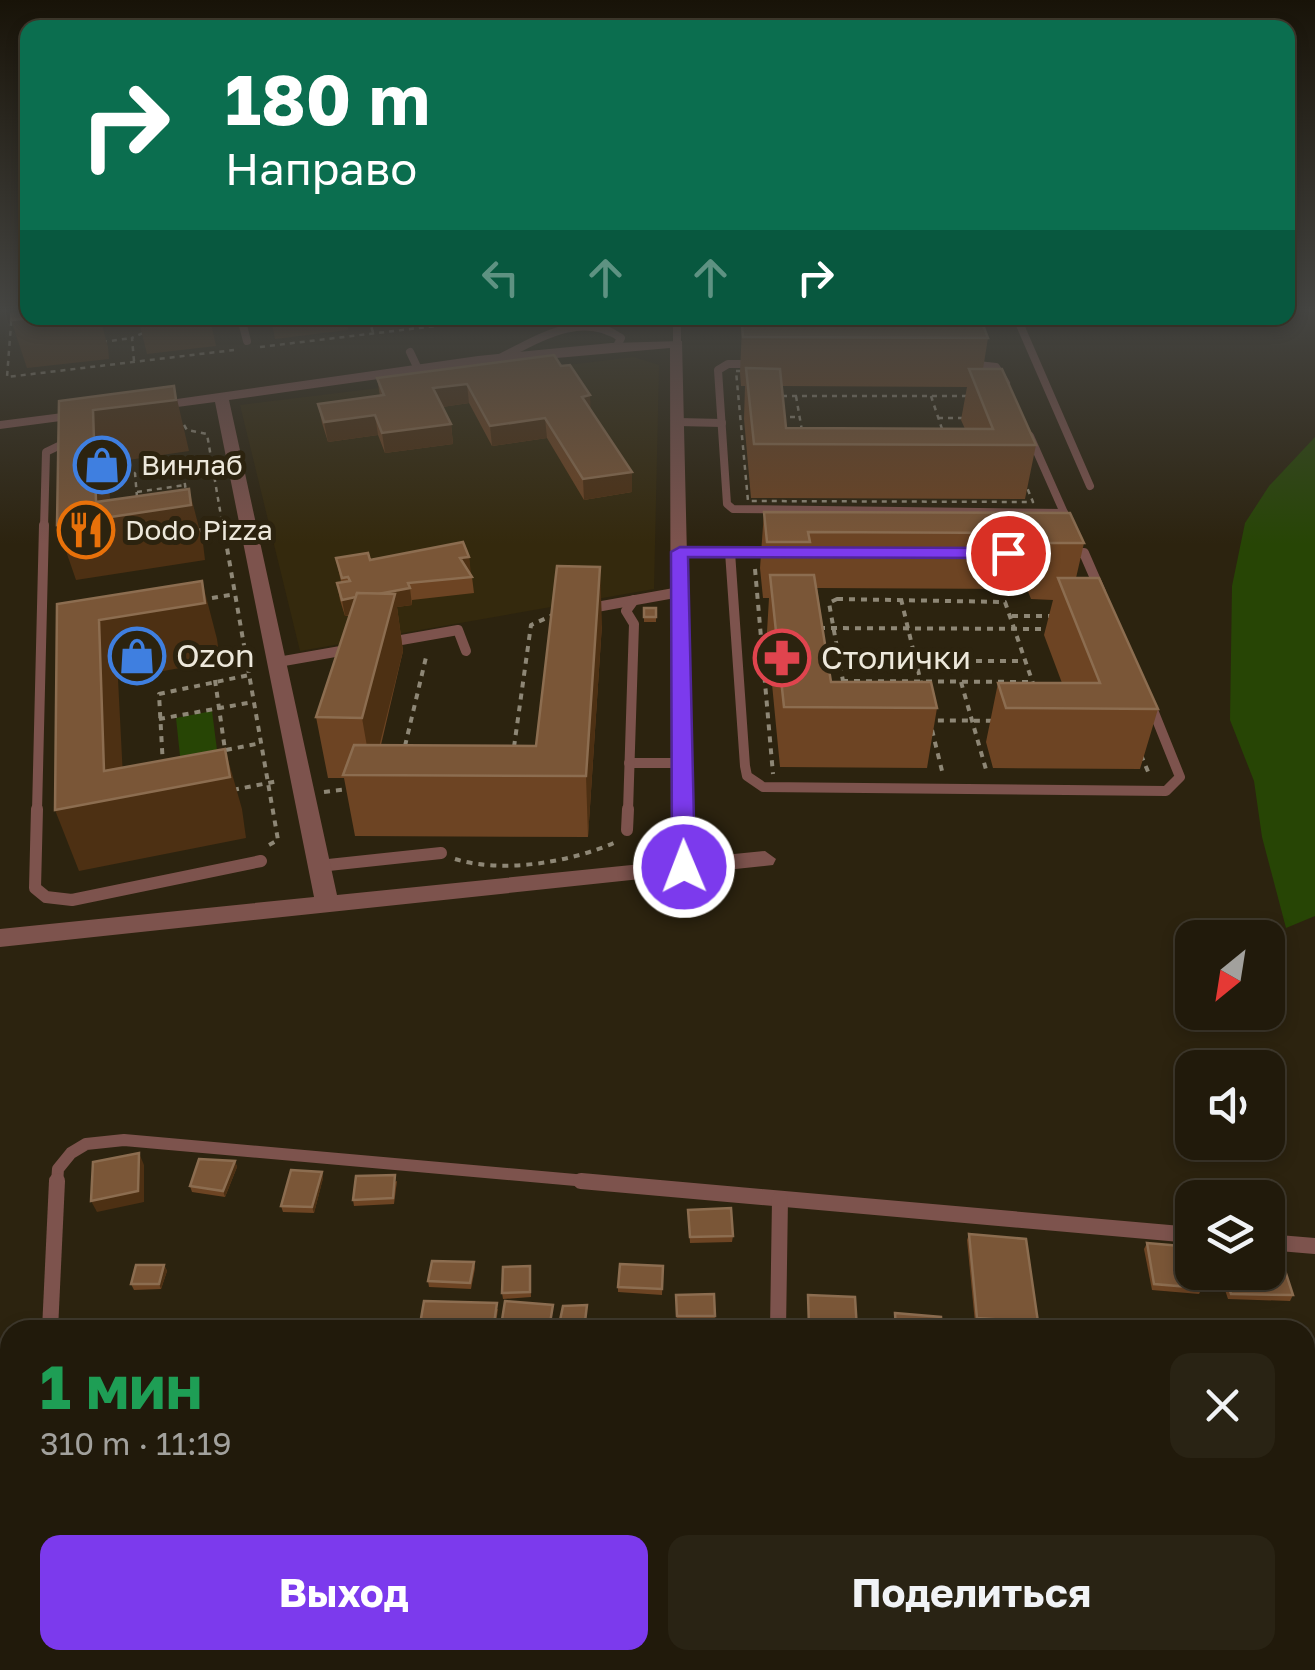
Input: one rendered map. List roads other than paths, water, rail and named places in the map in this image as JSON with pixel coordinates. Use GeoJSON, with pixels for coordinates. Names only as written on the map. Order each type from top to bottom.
{"type":"FeatureCollection","features":[{"type":"Feature","properties":{"kind":"street"},"geometry":{"type":"LineString","coordinates":[[128,409],[283,389]]}},
{"type":"Feature","properties":{"kind":"street"},"geometry":{"type":"LineString","coordinates":[[678,389],[684,867]]}},
{"type":"Feature","properties":{"kind":"street"},"geometry":{"type":"LineString","coordinates":[[222,397],[327,904]]}},
{"type":"Feature","properties":{"kind":"street"},"geometry":{"type":"LineString","coordinates":[[0,425],[110,411]]}},
{"type":"Feature","properties":{"kind":"street"},"geometry":{"type":"LineString","coordinates":[[0,938],[765,859]]}},
{"type":"Feature","properties":{"kind":"lane"},"geometry":{"type":"LineString","coordinates":[[719,389],[727,504],[737,511],[1064,513]]}},
{"type":"Feature","properties":{"kind":"lane"},"geometry":{"type":"LineString","coordinates":[[1008,389],[1012,396]]}},
{"type":"Feature","properties":{"kind":"lane"},"geometry":{"type":"LineString","coordinates":[[1047,389],[1090,486]]}},
{"type":"Feature","properties":{"kind":"lane"},"geometry":{"type":"LineString","coordinates":[[1022,418],[1073,533]]}},
{"type":"Feature","properties":{"kind":"lane"},"geometry":{"type":"LineString","coordinates":[[678,422],[722,422]]}},
{"type":"Feature","properties":{"kind":"lane"},"geometry":{"type":"LineString","coordinates":[[88,438],[62,442],[46,452],[35,888],[46,897],[72,900],[261,860]]}},
{"type":"Feature","properties":{"kind":"lane"},"geometry":{"type":"LineString","coordinates":[[680,552],[796,552]]}},
{"type":"Feature","properties":{"kind":"lane"},"geometry":{"type":"LineString","coordinates":[[730,552],[744,766],[755,783],[779,790],[1151,792],[1172,788],[1180,777],[1179,768],[1146,695]]}},
{"type":"Feature","properties":{"kind":"lane"},"geometry":{"type":"LineString","coordinates":[[1065,553],[1084,554],[1105,601]]}},
{"type":"Feature","properties":{"kind":"lane"},"geometry":{"type":"LineString","coordinates":[[584,609],[680,592]]}},
{"type":"Feature","properties":{"kind":"lane"},"geometry":{"type":"LineString","coordinates":[[627,830],[634,624],[626,611],[634,600]]}},
{"type":"Feature","properties":{"kind":"lane"},"geometry":{"type":"LineString","coordinates":[[378,644],[458,630],[466,651]]}},
{"type":"Feature","properties":{"kind":"lane"},"geometry":{"type":"LineString","coordinates":[[278,662],[360,648]]}},
{"type":"Feature","properties":{"kind":"lane"},"geometry":{"type":"LineString","coordinates":[[629,763],[682,763]]}},
{"type":"Feature","properties":{"kind":"lane"},"geometry":{"type":"LineString","coordinates":[[320,866],[441,853]]}},
{"type":"Feature","properties":{"kind":"lane"},"geometry":{"type":"LineString","coordinates":[[50,1320],[58,1169],[70,1150],[88,1141],[124,1140],[1175,1233]]}},
{"type":"Feature","properties":{"kind":"lane"},"geometry":{"type":"LineString","coordinates":[[778,1320],[780,1198]]}},
{"type":"Feature","properties":{"kind":"lane"},"geometry":{"type":"LineString","coordinates":[[1285,1243],[1315,1246]]}},
{"type":"Feature","properties":{"kind":"place","name":"Винлаб"},"geometry":{"type":"Point","coordinates":[102,465]}},
{"type":"Feature","properties":{"kind":"place","name":"Dodo Pizza"},"geometry":{"type":"Point","coordinates":[86,530]}},
{"type":"Feature","properties":{"kind":"place","name":"Ozon"},"geometry":{"type":"Point","coordinates":[137,656]}},
{"type":"Feature","properties":{"kind":"place","name":"Столички"},"geometry":{"type":"Point","coordinates":[782,658]}}]}
